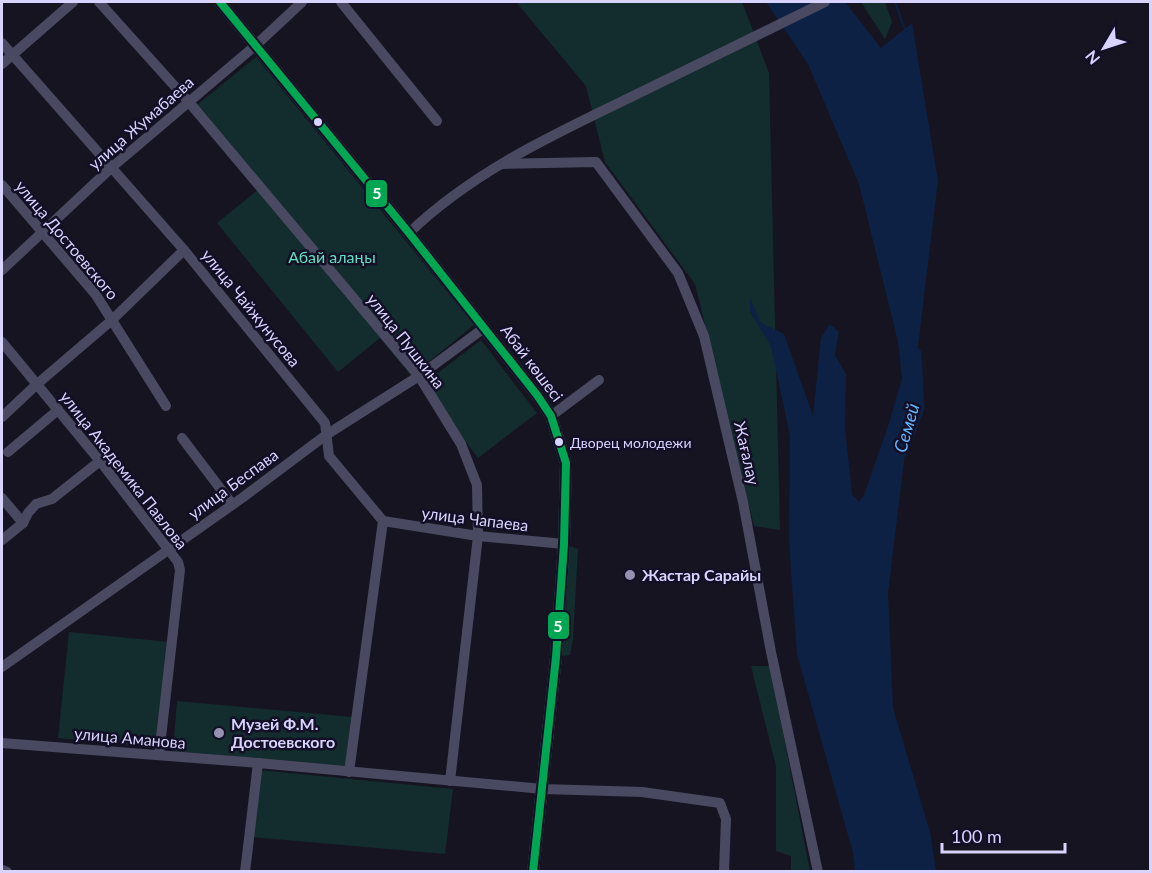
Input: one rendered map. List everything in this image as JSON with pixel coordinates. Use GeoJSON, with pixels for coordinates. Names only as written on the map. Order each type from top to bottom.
{"type":"FeatureCollection","features":[{"type":"Feature","properties":{"kind":"main road","name":"Абай көшесі"},"geometry":{"type":"LineString","coordinates":[[220,2],[410,233],[551,416],[566,463],[564,544],[543,789],[533,872]]}},
{"type":"Feature","properties":{"kind":"street"},"geometry":{"type":"LineString","coordinates":[[2,64],[73,2]]}},
{"type":"Feature","properties":{"kind":"street","name":"улица Пушкина"},"geometry":{"type":"LineString","coordinates":[[99,2],[188,101],[419,376],[460,444],[477,485],[478,536],[450,781]]}},
{"type":"Feature","properties":{"kind":"street","name":"улица Жумабаева"},"geometry":{"type":"LineString","coordinates":[[2,270],[111,168],[256,45],[302,2]]}},
{"type":"Feature","properties":{"kind":"street"},"geometry":{"type":"LineString","coordinates":[[341,2],[436,121]]}},
{"type":"Feature","properties":{"kind":"street"},"geometry":{"type":"LineString","coordinates":[[410,233],[431,212],[502,164],[582,120],[825,2]]}},
{"type":"Feature","properties":{"kind":"street","name":"улица Чайжунусова"},"geometry":{"type":"LineString","coordinates":[[2,43],[184,250],[325,423],[329,456],[383,521]]}},
{"type":"Feature","properties":{"kind":"street","name":"Жағалау"},"geometry":{"type":"LineString","coordinates":[[502,164],[596,162],[678,273],[704,336],[742,502],[818,872]]}},
{"type":"Feature","properties":{"kind":"street","name":"улица Достоевского"},"geometry":{"type":"LineString","coordinates":[[2,185],[96,295],[166,406]]}},
{"type":"Feature","properties":{"kind":"street"},"geometry":{"type":"LineString","coordinates":[[2,417],[112,320],[184,250]]}},
{"type":"Feature","properties":{"kind":"street","name":"улица Беспава"},"geometry":{"type":"LineString","coordinates":[[2,667],[326,435],[419,376],[484,328]]}},
{"type":"Feature","properties":{"kind":"street","name":"улица Академика Павлова"},"geometry":{"type":"LineString","coordinates":[[2,342],[100,461],[178,562],[180,570],[159,756]]}},
{"type":"Feature","properties":{"kind":"street"},"geometry":{"type":"LineString","coordinates":[[551,416],[598,380]]}},
{"type":"Feature","properties":{"kind":"street"},"geometry":{"type":"LineString","coordinates":[[8,452],[58,410]]}},
{"type":"Feature","properties":{"kind":"street"},"geometry":{"type":"LineString","coordinates":[[182,438],[232,504]]}},
{"type":"Feature","properties":{"kind":"street"},"geometry":{"type":"LineString","coordinates":[[2,540],[23,524],[28,513],[36,504],[51,499],[100,461]]}},
{"type":"Feature","properties":{"kind":"street"},"geometry":{"type":"LineString","coordinates":[[2,498],[23,524]]}},
{"type":"Feature","properties":{"kind":"street"},"geometry":{"type":"LineString","coordinates":[[349,772],[383,521]]}},
{"type":"Feature","properties":{"kind":"street","name":"улица Чапаева"},"geometry":{"type":"LineString","coordinates":[[383,521],[478,536],[564,544]]}},
{"type":"Feature","properties":{"kind":"street","name":"улица Аманова"},"geometry":{"type":"LineString","coordinates":[[2,743],[543,789],[642,792],[720,803],[726,819],[724,872]]}},
{"type":"Feature","properties":{"kind":"street"},"geometry":{"type":"LineString","coordinates":[[244,872],[258,763]]}},
{"type":"Feature","properties":{"kind":"street"},"geometry":{"type":"LineString","coordinates":[[2,870],[7,872]]}},
{"type":"Feature","properties":{"kind":"green space"},"geometry":{"type":"Polygon","coordinates":[[[516,2],[742,2],[769,73],[780,530],[754,526],[695,284],[605,162],[586,86],[516,2]]]}},
{"type":"Feature","properties":{"kind":"green space"},"geometry":{"type":"Polygon","coordinates":[[[861,2],[885,2],[892,22],[885,39],[861,2]]]}},
{"type":"Feature","properties":{"kind":"green space","name":"Абай алаңы"},"geometry":{"type":"Polygon","coordinates":[[[256,57],[474,325],[411,376],[380,338],[338,372],[217,223],[259,189],[193,108],[256,57]]]}},
{"type":"Feature","properties":{"kind":"green space"},"geometry":{"type":"Polygon","coordinates":[[[481,340],[537,413],[478,458],[422,385],[481,340]]]}},
{"type":"Feature","properties":{"kind":"green space"},"geometry":{"type":"Polygon","coordinates":[[[564,544],[578,549],[573,639],[570,655],[556,657],[564,544]]]}},
{"type":"Feature","properties":{"kind":"green space"},"geometry":{"type":"Polygon","coordinates":[[[69,632],[169,642],[159,748],[58,738],[69,632]]]}},
{"type":"Feature","properties":{"kind":"green space"},"geometry":{"type":"Polygon","coordinates":[[[751,666],[770,666],[810,871],[791,871],[791,856],[776,851],[776,766],[751,666]]]}},
{"type":"Feature","properties":{"kind":"green space"},"geometry":{"type":"Polygon","coordinates":[[[177,701],[352,717],[348,768],[173,752],[177,701]]]}},
{"type":"Feature","properties":{"kind":"green space"},"geometry":{"type":"Polygon","coordinates":[[[259,770],[453,789],[445,854],[252,837],[259,770]]]}},
{"type":"Feature","properties":{"kind":"water"},"geometry":{"type":"Polygon","coordinates":[[[766,2],[845,2],[881,48],[912,23],[938,181],[888,593],[893,708],[930,832],[936,871],[855,871],[853,853],[797,654],[789,541],[790,436],[771,346],[750,312],[750,298],[761,323],[784,334],[813,416],[821,338],[830,324],[839,332],[835,355],[846,374],[845,427],[852,494],[859,502],[864,495],[902,379],[898,342],[859,184],[808,64],[766,2]]]}},
{"type":"Feature","properties":{"kind":"waterway"},"geometry":{"type":"LineString","coordinates":[[895,2],[905,30]]}},
{"type":"Feature","properties":{"kind":"waterway","name":"Семей"},"geometry":{"type":"LineString","coordinates":[[901,450],[917,407],[914,354]]}},
{"type":"Feature","properties":{"kind":"transit line","name":"5"},"geometry":{"type":"LineString","coordinates":[[220,2],[409,233],[537,395],[551,416],[566,463],[564,544],[556,657],[533,872]]}},
{"type":"Feature","properties":{"kind":"place","name":"Дворец молодежи"},"geometry":{"type":"Point","coordinates":[559,442]}},
{"type":"Feature","properties":{"kind":"place","name":"Жастар Сарайы"},"geometry":{"type":"Point","coordinates":[630,575]}},
{"type":"Feature","properties":{"kind":"place","name":"Музей Ф.М. Достоевского"},"geometry":{"type":"Point","coordinates":[219,733]}}]}
